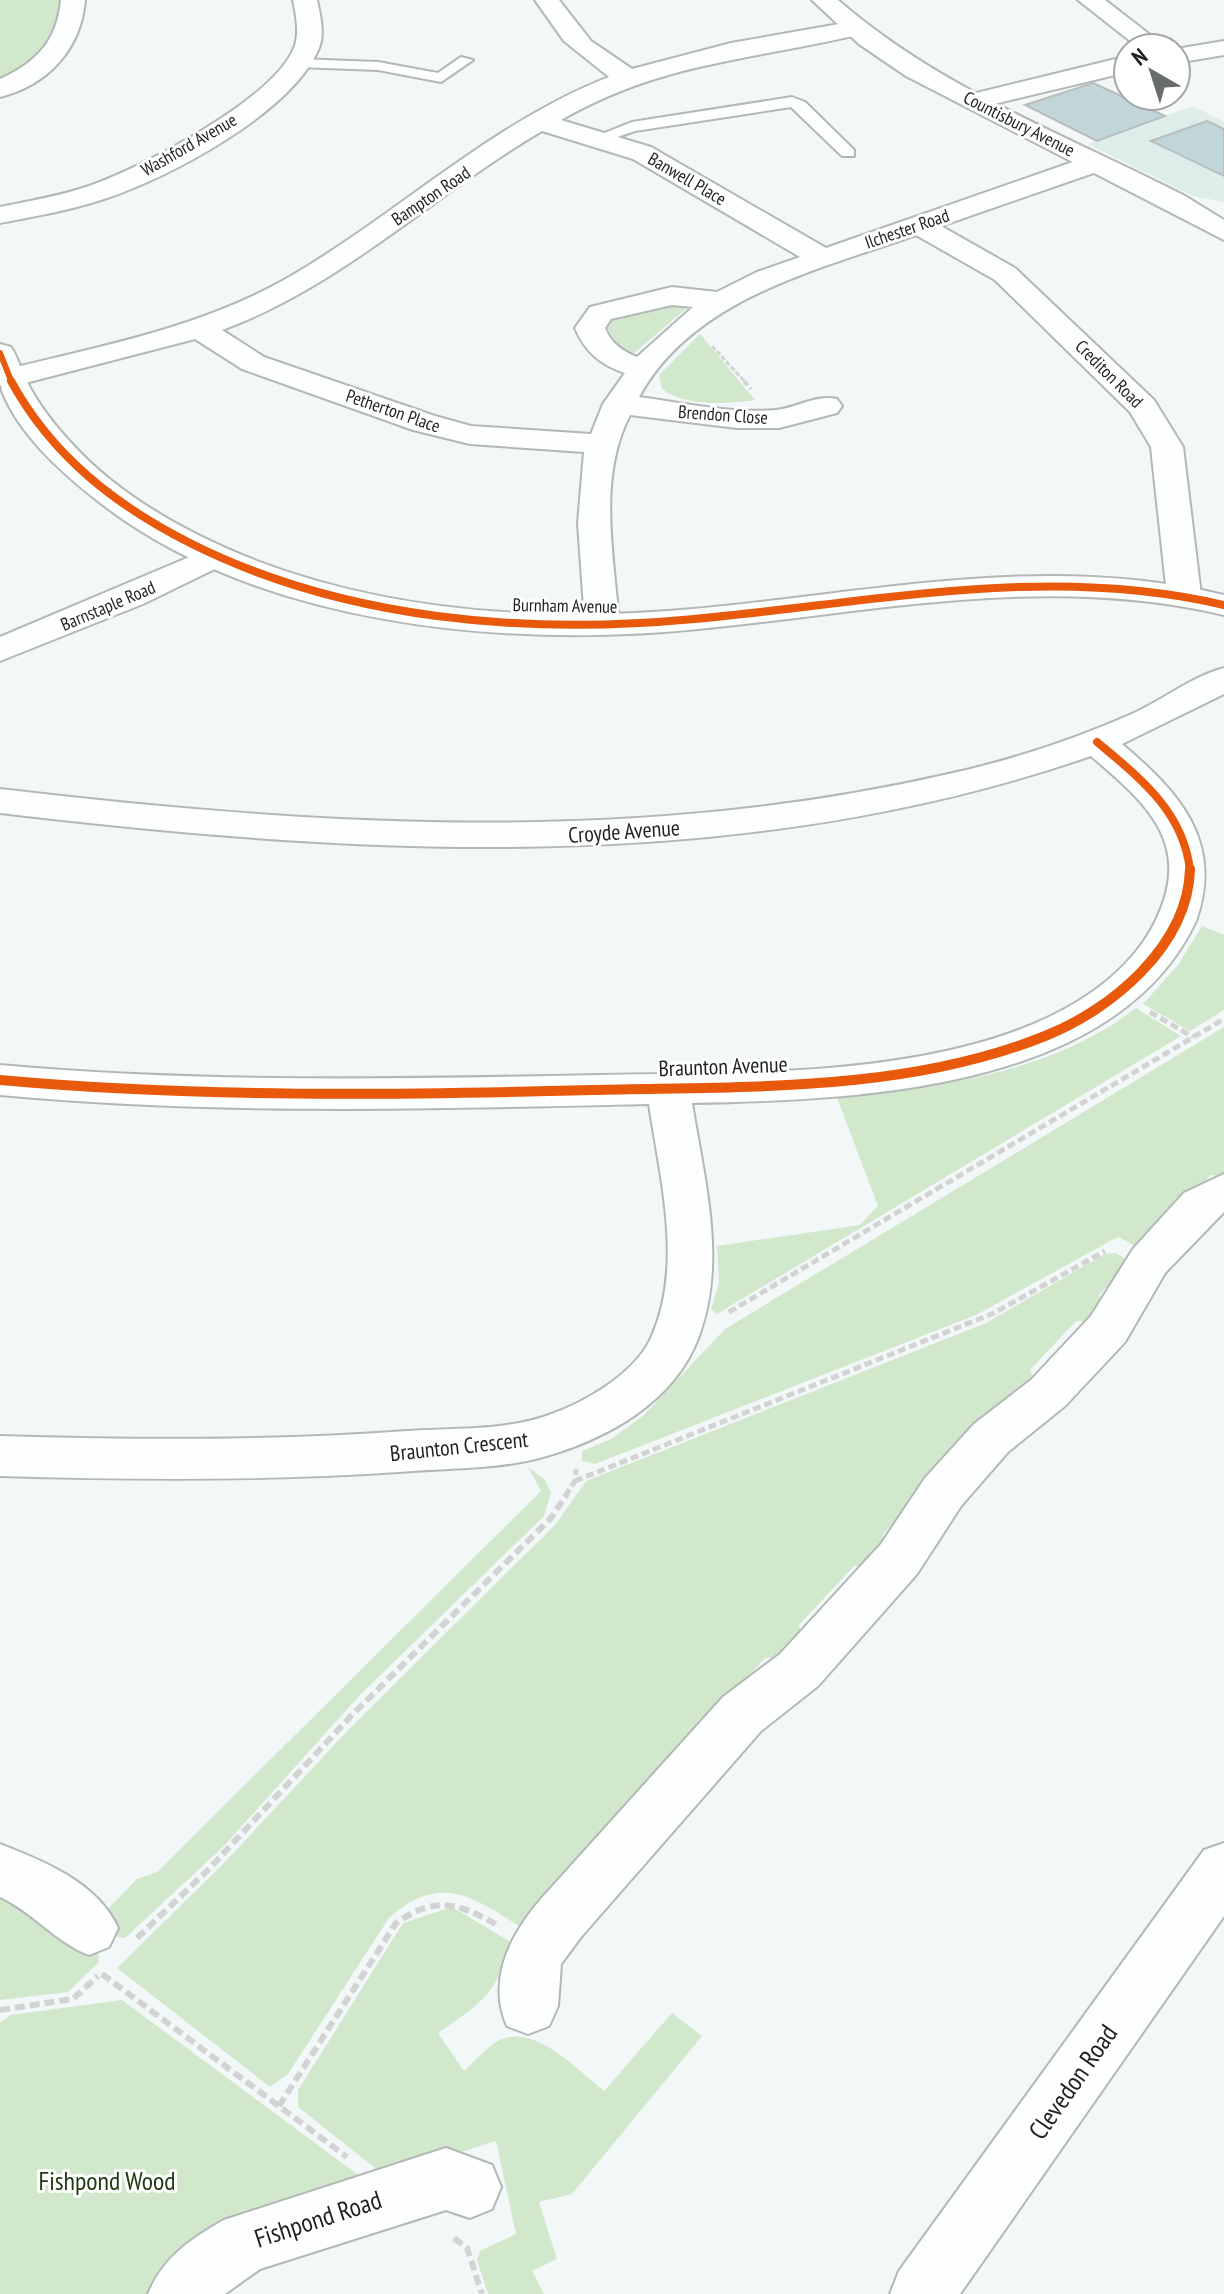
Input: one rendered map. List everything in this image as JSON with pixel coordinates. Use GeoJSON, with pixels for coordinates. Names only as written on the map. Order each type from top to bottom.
{"type":"FeatureCollection","features":[{"type":"Feature","properties":{"kind":"street"},"geometry":{"type":"LineString","coordinates":[[0,89],[31,72],[66,41],[72,25],[73,0]]}},
{"type":"Feature","properties":{"kind":"street","name":"Washford Avenue"},"geometry":{"type":"LineString","coordinates":[[0,215],[93,194],[141,174],[251,108],[275,91],[299,63],[309,33],[305,0]]}},
{"type":"Feature","properties":{"kind":"street"},"geometry":{"type":"LineString","coordinates":[[547,0],[577,44],[630,78]]}},
{"type":"Feature","properties":{"kind":"street","name":"Countisbury Avenue"},"geometry":{"type":"LineString","coordinates":[[824,0],[856,28],[973,101],[1220,224]]}},
{"type":"Feature","properties":{"kind":"street"},"geometry":{"type":"LineString","coordinates":[[1090,0],[1133,32]]}},
{"type":"Feature","properties":{"kind":"street","name":"Bampton Road"},"geometry":{"type":"LineString","coordinates":[[5,366],[126,351],[199,328],[268,300],[320,270],[542,123],[595,92],[630,78],[679,63],[856,28]]}},
{"type":"Feature","properties":{"kind":"street"},"geometry":{"type":"LineString","coordinates":[[1192,53],[1224,48]]}},
{"type":"Feature","properties":{"kind":"street"},"geometry":{"type":"LineString","coordinates":[[973,101],[1112,68]]}},
{"type":"Feature","properties":{"kind":"street","name":"Banwell Place"},"geometry":{"type":"LineString","coordinates":[[542,123],[642,153],[823,258]]}},
{"type":"Feature","properties":{"kind":"street","name":"Ilchester Road"},"geometry":{"type":"LineString","coordinates":[[602,623],[595,486],[602,444],[619,404],[643,368],[690,323],[747,287],[1096,163]]}},
{"type":"Feature","properties":{"kind":"street","name":"Crediton Road"},"geometry":{"type":"LineString","coordinates":[[918,225],[1005,274],[1143,407],[1167,447],[1184,595]]}},
{"type":"Feature","properties":{"kind":"street"},"geometry":{"type":"LineString","coordinates":[[643,368],[615,360],[593,336],[590,328],[600,313],[672,296],[722,301]]}},
{"type":"Feature","properties":{"kind":"street","name":"Petherton Place"},"geometry":{"type":"LineString","coordinates":[[199,328],[253,363],[424,423],[470,435],[602,444]]}},
{"type":"Feature","properties":{"kind":"street","name":"Burnham Avenue"},"geometry":{"type":"LineString","coordinates":[[5,366],[41,429],[96,486],[213,557],[290,585],[407,611],[494,620],[602,623],[685,619],[955,588],[1121,587],[1184,595],[1224,605]]}},
{"type":"Feature","properties":{"kind":"street","name":"Brendon Close"},"geometry":{"type":"LineString","coordinates":[[619,404],[737,419],[779,419],[826,406]]}},
{"type":"Feature","properties":{"kind":"street","name":"Barnstaple Road"},"geometry":{"type":"LineString","coordinates":[[0,650],[144,592],[213,557]]}},
{"type":"Feature","properties":{"kind":"street","name":"Croyde Avenue"},"geometry":{"type":"LineString","coordinates":[[0,801],[317,832],[465,837],[617,833],[765,818],[890,798],[1028,765],[1097,742],[1163,714],[1224,679]]}},
{"type":"Feature","properties":{"kind":"street","name":"Braunton Avenue"},"geometry":{"type":"LineString","coordinates":[[0,1080],[232,1096],[388,1096],[844,1081],[954,1062],[1041,1038],[1095,1011],[1118,994],[1150,961],[1181,914],[1191,887],[1194,860],[1185,837],[1156,795],[1097,742]]}},
{"type":"Feature","properties":{"kind":"street","name":"Braunton Crescent"},"geometry":{"type":"LineString","coordinates":[[0,1456],[341,1457],[507,1444],[544,1437],[580,1424],[616,1402],[643,1380],[673,1342],[685,1312],[690,1241],[668,1088]]}},
{"type":"Feature","properties":{"kind":"street"},"geometry":{"type":"LineString","coordinates":[[528,2006],[528,1972],[536,1949],[742,1714],[799,1670],[899,1559],[943,1492],[991,1438],[1048,1393],[1108,1329],[1149,1261],[1200,1205],[1224,1190]]}},
{"type":"Feature","properties":{"kind":"street","name":"Clevedon Road"},"geometry":{"type":"LineString","coordinates":[[922,2294],[1224,1869]]}},
{"type":"Feature","properties":{"kind":"street"},"geometry":{"type":"LineString","coordinates":[[0,1870],[35,1885],[108,1952]]}},
{"type":"Feature","properties":{"kind":"street","name":"Fishpond Road"},"geometry":{"type":"LineString","coordinates":[[180,2294],[213,2261],[246,2242],[446,2179],[470,2187]]}},
{"type":"Feature","properties":{"kind":"lane"},"geometry":{"type":"LineString","coordinates":[[299,63],[378,66],[441,78],[466,60]]}},
{"type":"Feature","properties":{"kind":"lane"},"geometry":{"type":"LineString","coordinates":[[600,138],[632,127],[792,102],[800,105],[848,153]]}},
{"type":"Feature","properties":{"kind":"path"},"geometry":{"type":"LineString","coordinates":[[690,323],[779,419]]}},
{"type":"Feature","properties":{"kind":"path"},"geometry":{"type":"LineString","coordinates":[[1118,994],[1194,1037]]}},
{"type":"Feature","properties":{"kind":"path"},"geometry":{"type":"LineString","coordinates":[[673,1342],[1224,1019]]}},
{"type":"Feature","properties":{"kind":"path"},"geometry":{"type":"LineString","coordinates":[[575,1481],[994,1313],[1116,1245],[1149,1261]]}},
{"type":"Feature","properties":{"kind":"path"},"geometry":{"type":"LineString","coordinates":[[0,2010],[73,1999],[108,1952],[208,1870],[351,1716],[551,1518],[575,1481],[580,1424]]}},
{"type":"Feature","properties":{"kind":"path"},"geometry":{"type":"LineString","coordinates":[[279,2106],[396,1923],[409,1913],[446,1902],[462,1904],[536,1949]]}},
{"type":"Feature","properties":{"kind":"path"},"geometry":{"type":"LineString","coordinates":[[108,1952],[279,2106],[467,2248],[482,2294]]}},
{"type":"Feature","properties":{"kind":"shaded area"},"geometry":{"type":"Polygon","coordinates":[[[1192,106],[1224,122],[1224,202],[1193,196],[1088,144],[1176,112],[1192,112],[1192,106]]]}},
{"type":"Feature","properties":{"kind":"green space"},"geometry":{"type":"Polygon","coordinates":[[[0,0],[65,0],[48,50],[0,84],[0,0]]]}},
{"type":"Feature","properties":{"kind":"green space"},"geometry":{"type":"Polygon","coordinates":[[[695,301],[633,354],[623,352],[607,328],[615,314],[695,301]]]}},
{"type":"Feature","properties":{"kind":"green space"},"geometry":{"type":"Polygon","coordinates":[[[700,334],[755,400],[695,401],[662,389],[659,375],[700,334]]]}},
{"type":"Feature","properties":{"kind":"green space"},"geometry":{"type":"Polygon","coordinates":[[[1202,926],[1224,935],[1224,1010],[1190,1031],[1143,1004],[1178,965],[1202,926]]]}},
{"type":"Feature","properties":{"kind":"green space"},"geometry":{"type":"Polygon","coordinates":[[[1136,1008],[1181,1036],[717,1314],[711,1309],[719,1283],[717,1246],[860,1225],[878,1206],[837,1098],[954,1082],[1031,1062],[1103,1030],[1136,1008]]]}},
{"type":"Feature","properties":{"kind":"green space"},"geometry":{"type":"Polygon","coordinates":[[[1224,1027],[1224,1176],[1211,1175],[1140,1249],[1119,1237],[976,1315],[595,1464],[582,1461],[582,1451],[611,1439],[643,1416],[725,1329],[1224,1027]]]}},
{"type":"Feature","properties":{"kind":"green space"},"geometry":{"type":"Polygon","coordinates":[[[1115,1253],[1130,1261],[1099,1295],[1104,1308],[1092,1322],[1076,1321],[1030,1370],[1036,1383],[1022,1399],[1005,1398],[883,1534],[887,1551],[874,1566],[854,1566],[799,1625],[804,1641],[787,1657],[765,1658],[521,1927],[486,1906],[455,1894],[424,1896],[407,1904],[389,1918],[288,2074],[270,2087],[117,1968],[224,1863],[351,1727],[555,1525],[586,1481],[986,1323],[1105,1254],[1115,1253]]]}},
{"type":"Feature","properties":{"kind":"green space"},"geometry":{"type":"Polygon","coordinates":[[[528,1467],[545,1480],[551,1493],[544,1516],[359,1696],[224,1846],[125,1938],[109,1935],[95,1922],[137,1879],[157,1872],[541,1491],[528,1467]]]}},
{"type":"Feature","properties":{"kind":"green space"},"geometry":{"type":"Polygon","coordinates":[[[0,1895],[67,1946],[81,1936],[98,1951],[99,1962],[68,1992],[0,2000],[0,1895]]]}},
{"type":"Feature","properties":{"kind":"green space"},"geometry":{"type":"Polygon","coordinates":[[[452,1907],[512,1943],[493,1987],[476,2005],[438,2033],[464,2071],[496,2042],[510,2037],[525,2038],[554,2051],[604,2091],[672,2013],[702,2036],[572,2194],[539,2202],[557,2259],[532,2271],[544,2294],[488,2294],[477,2260],[480,2251],[516,2234],[496,2141],[385,2176],[298,2107],[298,2090],[403,1923],[452,1907]]]}},
{"type":"Feature","properties":{"kind":"green space","name":"Fishpond Wood"},"geometry":{"type":"Polygon","coordinates":[[[122,2000],[361,2177],[168,2294],[0,2294],[0,2023],[10,2015],[122,2000]]]}},
{"type":"Feature","properties":{"kind":"building"},"geometry":{"type":"Polygon","coordinates":[[[1093,83],[1112,92],[1112,112],[1156,112],[1165,116],[1097,141],[1025,105],[1093,83]]]}},
{"type":"Feature","properties":{"kind":"building"},"geometry":{"type":"Polygon","coordinates":[[[1207,121],[1224,129],[1224,176],[1151,141],[1207,121]]]}},
{"type":"Feature","properties":{"kind":"cycle path"},"geometry":{"type":"LineString","coordinates":[[0,353],[27,409],[45,433],[88,477],[137,514],[219,558],[276,580],[395,610],[518,623],[641,623],[721,617],[946,590],[1039,584],[1133,587],[1224,605]]}},
{"type":"Feature","properties":{"kind":"cycle path"},"geometry":{"type":"LineString","coordinates":[[0,1080],[149,1091],[298,1095],[709,1088],[879,1077],[990,1055],[1062,1029],[1115,996],[1158,951],[1185,901],[1191,873],[1188,848],[1178,824],[1143,782],[1097,742]]}}]}
